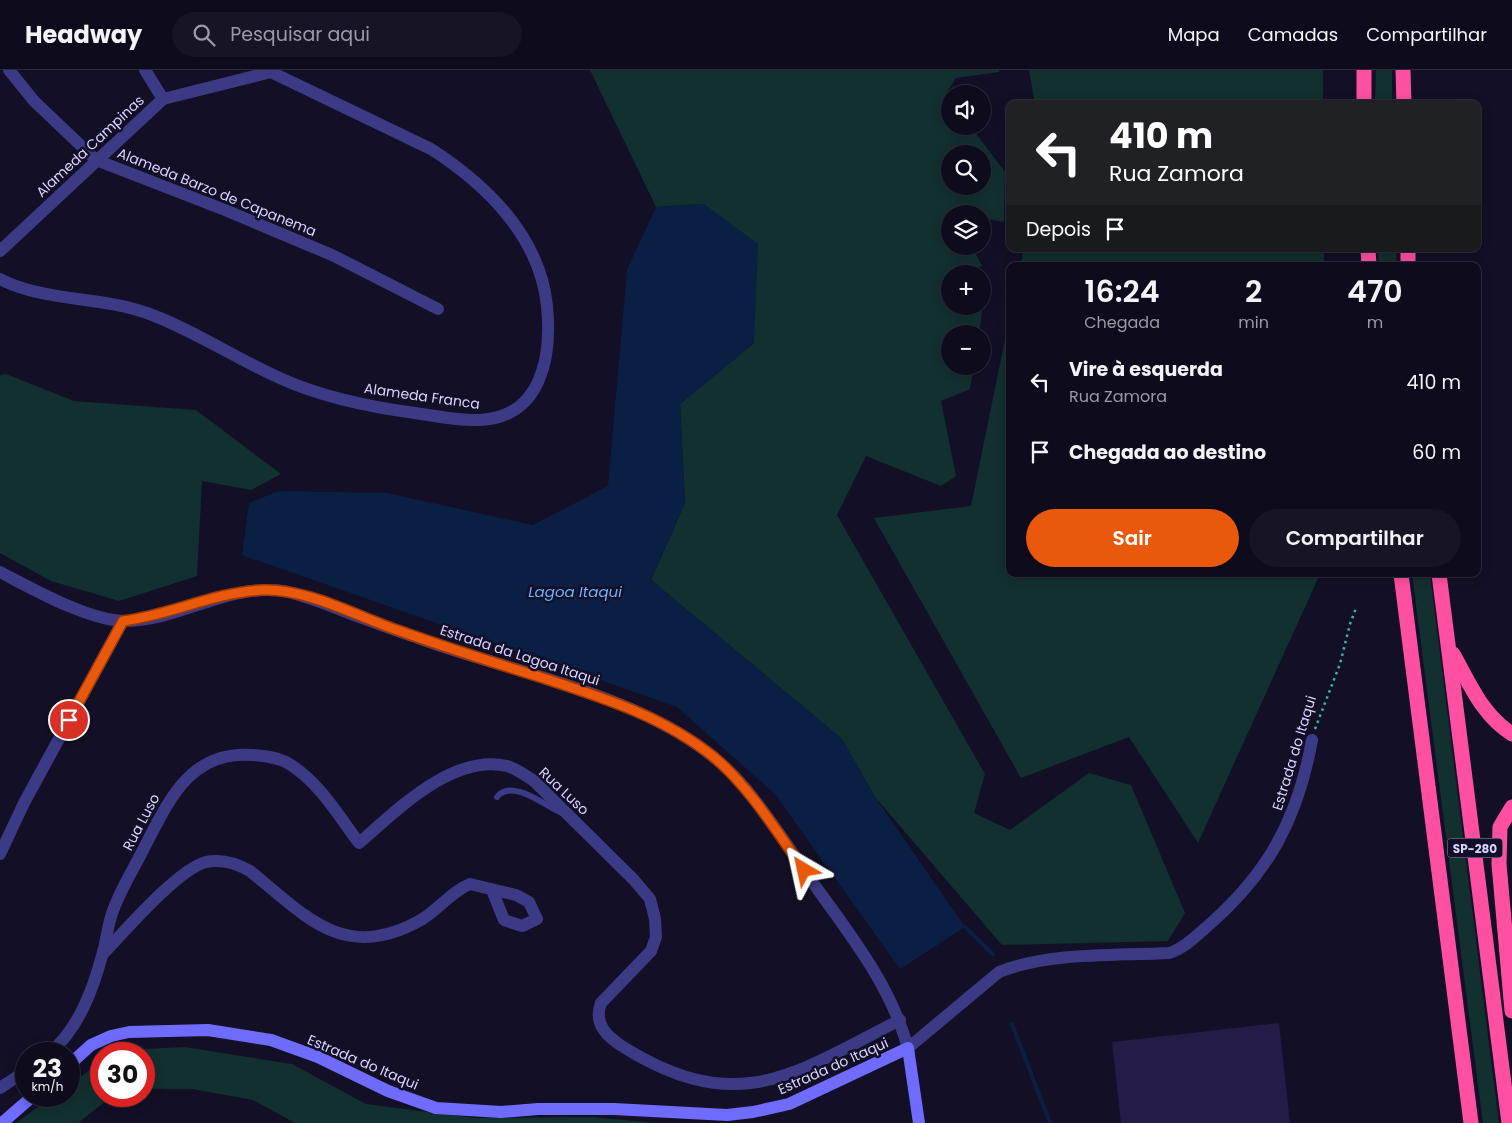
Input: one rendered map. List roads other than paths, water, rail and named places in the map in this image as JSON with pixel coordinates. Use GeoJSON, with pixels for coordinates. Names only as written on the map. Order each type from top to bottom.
{"type":"FeatureCollection","features":[{"type":"Feature","properties":{"kind":"highway"},"geometry":{"type":"LineString","coordinates":[[1364,70],[1364,100]]}},
{"type":"Feature","properties":{"kind":"highway"},"geometry":{"type":"LineString","coordinates":[[1404,70],[1404,100]]}},
{"type":"Feature","properties":{"kind":"highway","name":"SP-280"},"geometry":{"type":"LineString","coordinates":[[1401,577],[1471,1123]]}},
{"type":"Feature","properties":{"kind":"highway","name":"SP-280"},"geometry":{"type":"LineString","coordinates":[[1439,577],[1509,1123]]}},
{"type":"Feature","properties":{"kind":"highway"},"geometry":{"type":"LineString","coordinates":[[1449,647],[1483,708],[1492,719],[1512,734]]}},
{"type":"Feature","properties":{"kind":"highway"},"geometry":{"type":"LineString","coordinates":[[1512,807],[1500,827],[1499,864],[1512,1011]]}},
{"type":"Feature","properties":{"kind":"street","name":"Alameda Barzo de Capanema"},"geometry":{"type":"LineString","coordinates":[[9,70],[34,101],[96,160],[225,210],[332,256],[438,309]]}},
{"type":"Feature","properties":{"kind":"street"},"geometry":{"type":"LineString","coordinates":[[145,70],[163,99]]}},
{"type":"Feature","properties":{"kind":"street","name":"Alameda Campinas"},"geometry":{"type":"LineString","coordinates":[[0,251],[163,99],[272,71]]}},
{"type":"Feature","properties":{"kind":"street","name":"Alameda Franca"},"geometry":{"type":"LineString","coordinates":[[0,280],[22,289],[144,312],[180,326],[283,380],[320,394],[384,409],[478,420],[505,414],[525,402],[535,391],[541,377],[550,333],[545,292],[532,252],[518,227],[482,187],[452,162],[431,149],[272,71]]}},
{"type":"Feature","properties":{"kind":"street"},"geometry":{"type":"LineString","coordinates":[[0,289],[22,289]]}},
{"type":"Feature","properties":{"kind":"street","name":"Estrada da Lagoa Itaqui"},"geometry":{"type":"LineString","coordinates":[[0,572],[75,608],[123,621],[167,613],[232,595],[263,590],[282,591],[308,597],[445,647],[618,702],[653,719],[714,758],[745,788],[878,977],[900,1020],[908,1048]]}},
{"type":"Feature","properties":{"kind":"street"},"geometry":{"type":"LineString","coordinates":[[0,854],[24,803],[123,621]]}},
{"type":"Feature","properties":{"kind":"street","name":"Estrada do Itaqui"},"geometry":{"type":"LineString","coordinates":[[80,1055],[91,1045],[111,1036],[130,1032],[208,1030],[271,1040],[318,1057],[388,1091],[436,1108],[501,1112],[538,1109],[614,1109],[727,1115],[753,1112],[789,1104],[908,1048],[999,972],[1034,962],[1169,953],[1189,943],[1248,887],[1275,849],[1301,787],[1312,740]]}},
{"type":"Feature","properties":{"kind":"street","name":"Rua Luso"},"geometry":{"type":"LineString","coordinates":[[102,954],[113,909],[165,807],[189,774],[209,761],[247,754],[273,757],[287,763],[306,777],[323,795],[359,843],[419,792],[444,777],[481,765],[508,767],[534,781],[571,816],[650,899],[655,919],[656,937],[651,951],[601,1003],[598,1012],[598,1021],[603,1029],[626,1048],[679,1075],[699,1082],[729,1085],[755,1084],[810,1065],[900,1020]]}},
{"type":"Feature","properties":{"kind":"street"},"geometry":{"type":"LineString","coordinates":[[63,1042],[74,1027],[102,954],[178,880],[205,862],[217,861],[240,866],[313,922],[335,932],[355,937],[370,938],[399,932],[424,917],[470,884],[492,890]]}},
{"type":"Feature","properties":{"kind":"street"},"geometry":{"type":"LineString","coordinates":[[908,1048],[919,1123]]}},
{"type":"Feature","properties":{"kind":"street"},"geometry":{"type":"LineString","coordinates":[[0,1088],[15,1078]]}},
{"type":"Feature","properties":{"kind":"street"},"geometry":{"type":"LineString","coordinates":[[2,1123],[20,1107]]}},
{"type":"Feature","properties":{"kind":"lane"},"geometry":{"type":"LineString","coordinates":[[497,797],[506,790],[518,790],[548,807],[571,816]]}},
{"type":"Feature","properties":{"kind":"water","name":"Lagoa Itaqui"},"geometry":{"type":"Polygon","coordinates":[[[704,204],[758,244],[754,343],[680,404],[685,503],[651,580],[842,739],[875,797],[965,927],[900,969],[775,794],[677,707],[242,555],[249,503],[279,491],[387,493],[533,525],[608,486],[627,270],[656,207],[704,204]]]}},
{"type":"Feature","properties":{"kind":"waterway"},"geometry":{"type":"LineString","coordinates":[[965,927],[993,954]]}},
{"type":"Feature","properties":{"kind":"waterway"},"geometry":{"type":"LineString","coordinates":[[1012,1024],[1050,1123]]}}]}
